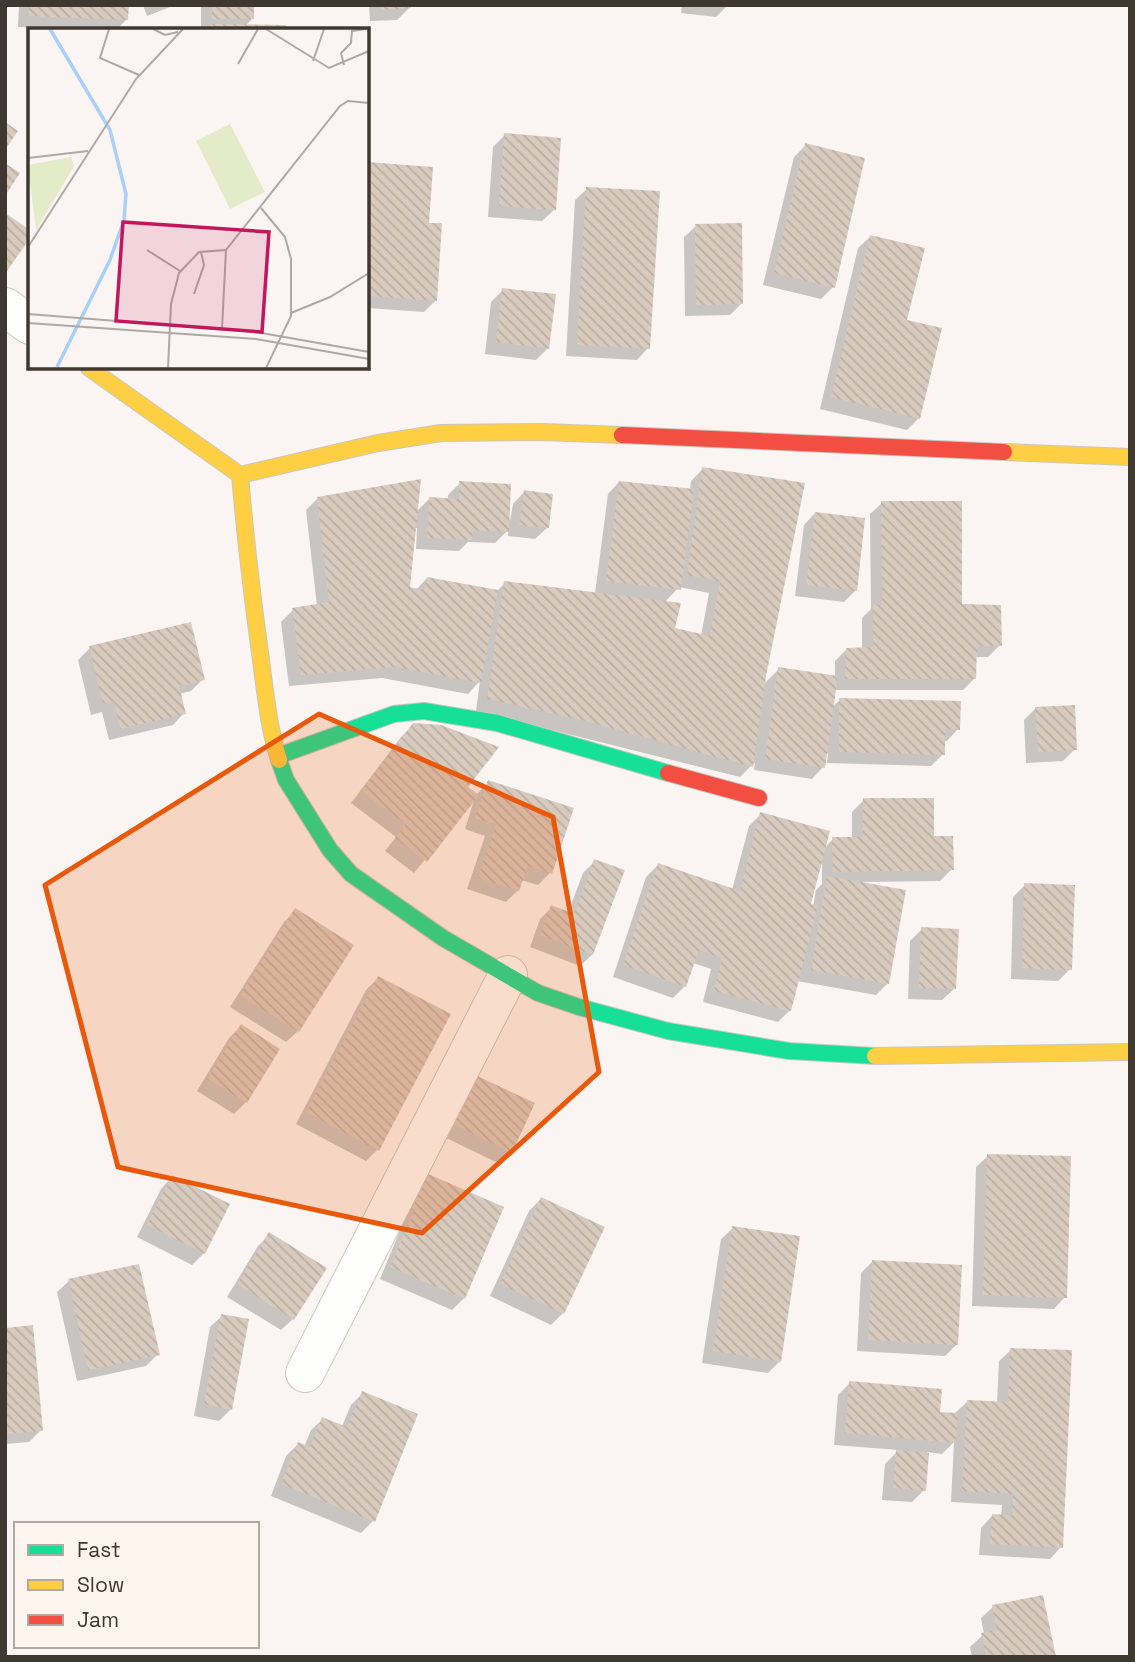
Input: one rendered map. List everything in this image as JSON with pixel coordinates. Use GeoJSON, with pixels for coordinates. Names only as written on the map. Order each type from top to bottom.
{"type":"FeatureCollection","features":[{"type":"Feature","properties":{"kind":"street"},"geometry":{"type":"LineString","coordinates":[[5,307],[28,324]]}},
{"type":"Feature","properties":{"kind":"street"},"geometry":{"type":"LineString","coordinates":[[90,369],[240,475],[378,443],[442,433],[543,432],[1130,457]]}},
{"type":"Feature","properties":{"kind":"street"},"geometry":{"type":"LineString","coordinates":[[240,475],[261,662],[274,743],[286,780],[307,817],[351,874],[443,938],[538,993],[592,1011],[668,1031],[789,1051],[899,1057],[1130,1052]]}},
{"type":"Feature","properties":{"kind":"street"},"geometry":{"type":"LineString","coordinates":[[278,756],[394,715],[424,711],[497,723],[759,798]]}},
{"type":"Feature","properties":{"kind":"street"},"geometry":{"type":"LineString","coordinates":[[305,1373],[508,975]]}},
{"type":"Feature","properties":{"kind":"highlighted area"},"geometry":{"type":"Polygon","coordinates":[[[319,714],[553,817],[599,1072],[422,1233],[118,1167],[45,885],[319,714]]]}},
{"type":"Feature","properties":{"kind":"building"},"geometry":{"type":"Polygon","coordinates":[[[29,5],[129,5],[128,20],[29,16],[29,5]]]}},
{"type":"Feature","properties":{"kind":"building"},"geometry":{"type":"Polygon","coordinates":[[[212,5],[254,5],[254,19],[212,19],[212,5]]]}},
{"type":"Feature","properties":{"kind":"building"},"geometry":{"type":"Polygon","coordinates":[[[381,5],[411,5],[411,8],[381,10],[381,5]]]}},
{"type":"Feature","properties":{"kind":"building"},"geometry":{"type":"Polygon","coordinates":[[[210,24],[286,25],[286,28],[210,28],[210,24]]]}},
{"type":"Feature","properties":{"kind":"building"},"geometry":{"type":"Polygon","coordinates":[[[5,122],[18,131],[5,150],[5,122]]]}},
{"type":"Feature","properties":{"kind":"building"},"geometry":{"type":"Polygon","coordinates":[[[504,133],[561,138],[556,210],[499,206],[504,133]]]}},
{"type":"Feature","properties":{"kind":"building"},"geometry":{"type":"Polygon","coordinates":[[[805,143],[865,158],[835,288],[774,273],[805,143]]]}},
{"type":"Feature","properties":{"kind":"building"},"geometry":{"type":"Polygon","coordinates":[[[369,162],[433,167],[429,223],[442,223],[437,301],[369,296],[369,162]]]}},
{"type":"Feature","properties":{"kind":"building"},"geometry":{"type":"Polygon","coordinates":[[[5,163],[20,173],[5,196],[5,163]]]}},
{"type":"Feature","properties":{"kind":"building"},"geometry":{"type":"Polygon","coordinates":[[[586,187],[660,191],[650,349],[577,345],[586,187]]]}},
{"type":"Feature","properties":{"kind":"building"},"geometry":{"type":"Polygon","coordinates":[[[5,213],[28,229],[28,241],[5,274],[5,213]]]}},
{"type":"Feature","properties":{"kind":"building"},"geometry":{"type":"Polygon","coordinates":[[[742,223],[743,304],[696,305],[695,224],[742,223]]]}},
{"type":"Feature","properties":{"kind":"building"},"geometry":{"type":"Polygon","coordinates":[[[870,235],[925,248],[907,320],[942,328],[920,419],[831,397],[870,235]]]}},
{"type":"Feature","properties":{"kind":"building"},"geometry":{"type":"Polygon","coordinates":[[[502,288],[556,294],[549,349],[496,342],[502,288]]]}},
{"type":"Feature","properties":{"kind":"building"},"geometry":{"type":"Polygon","coordinates":[[[702,467],[805,483],[766,676],[753,767],[578,719],[487,699],[504,581],[681,603],[675,628],[710,636],[720,582],[687,575],[702,467]]]}},
{"type":"Feature","properties":{"kind":"building"},"geometry":{"type":"Polygon","coordinates":[[[421,479],[410,587],[424,590],[427,577],[498,590],[481,683],[395,667],[301,675],[292,608],[329,602],[317,497],[421,479]]]}},
{"type":"Feature","properties":{"kind":"building"},"geometry":{"type":"Polygon","coordinates":[[[459,481],[511,484],[509,532],[473,530],[472,540],[427,538],[429,497],[459,499],[459,481]]]}},
{"type":"Feature","properties":{"kind":"building"},"geometry":{"type":"Polygon","coordinates":[[[619,481],[694,489],[681,590],[606,581],[619,481]]]}},
{"type":"Feature","properties":{"kind":"building"},"geometry":{"type":"Polygon","coordinates":[[[524,490],[553,494],[549,528],[519,525],[524,490]]]}},
{"type":"Feature","properties":{"kind":"building"},"geometry":{"type":"Polygon","coordinates":[[[881,501],[962,501],[962,604],[1001,605],[1002,646],[977,646],[976,679],[845,679],[846,648],[873,647],[873,605],[882,605],[881,501]]]}},
{"type":"Feature","properties":{"kind":"building"},"geometry":{"type":"Polygon","coordinates":[[[815,512],[865,518],[857,591],[806,585],[815,512]]]}},
{"type":"Feature","properties":{"kind":"building"},"geometry":{"type":"Polygon","coordinates":[[[191,622],[205,680],[179,686],[186,714],[120,729],[114,701],[103,704],[89,646],[191,622]]]}},
{"type":"Feature","properties":{"kind":"building"},"geometry":{"type":"Polygon","coordinates":[[[778,667],[838,676],[825,768],[765,759],[778,667]]]}},
{"type":"Feature","properties":{"kind":"building"},"geometry":{"type":"Polygon","coordinates":[[[839,698],[961,701],[960,730],[945,729],[945,755],[839,752],[839,698]]]}},
{"type":"Feature","properties":{"kind":"building"},"geometry":{"type":"Polygon","coordinates":[[[1075,705],[1077,750],[1038,752],[1035,707],[1075,705]]]}},
{"type":"Feature","properties":{"kind":"building"},"geometry":{"type":"Polygon","coordinates":[[[413,723],[441,725],[499,747],[468,787],[479,795],[427,862],[395,838],[406,824],[361,791],[413,723]]]}},
{"type":"Feature","properties":{"kind":"building"},"geometry":{"type":"Polygon","coordinates":[[[488,780],[574,808],[552,874],[528,866],[519,891],[478,878],[496,824],[475,818],[488,780]]]}},
{"type":"Feature","properties":{"kind":"building"},"geometry":{"type":"Polygon","coordinates":[[[863,798],[934,798],[934,836],[953,836],[954,870],[833,872],[832,837],[863,837],[863,798]]]}},
{"type":"Feature","properties":{"kind":"building"},"geometry":{"type":"Polygon","coordinates":[[[760,812],[830,831],[811,904],[818,906],[791,1011],[714,991],[722,958],[699,950],[686,987],[623,965],[658,863],[740,891],[760,812]]]}},
{"type":"Feature","properties":{"kind":"building"},"geometry":{"type":"Polygon","coordinates":[[[594,859],[625,870],[593,955],[540,935],[551,905],[574,914],[594,859]]]}},
{"type":"Feature","properties":{"kind":"building"},"geometry":{"type":"Polygon","coordinates":[[[827,876],[906,890],[889,984],[811,970],[827,876]]]}},
{"type":"Feature","properties":{"kind":"building"},"geometry":{"type":"Polygon","coordinates":[[[1024,883],[1075,885],[1072,970],[1022,968],[1024,883]]]}},
{"type":"Feature","properties":{"kind":"building"},"geometry":{"type":"Polygon","coordinates":[[[295,908],[354,945],[299,1032],[240,995],[295,908]]]}},
{"type":"Feature","properties":{"kind":"building"},"geometry":{"type":"Polygon","coordinates":[[[921,927],[959,929],[956,989],[919,988],[921,927]]]}},
{"type":"Feature","properties":{"kind":"building"},"geometry":{"type":"Polygon","coordinates":[[[378,976],[451,1014],[379,1151],[306,1112],[378,976]]]}},
{"type":"Feature","properties":{"kind":"building"},"geometry":{"type":"Polygon","coordinates":[[[241,1024],[280,1049],[247,1103],[207,1079],[241,1024]]]}},
{"type":"Feature","properties":{"kind":"building"},"geometry":{"type":"Polygon","coordinates":[[[475,1075],[535,1103],[512,1153],[453,1124],[475,1075]]]}},
{"type":"Feature","properties":{"kind":"building"},"geometry":{"type":"Polygon","coordinates":[[[987,1154],[1071,1156],[1067,1298],[983,1295],[987,1154]]]}},
{"type":"Feature","properties":{"kind":"building"},"geometry":{"type":"Polygon","coordinates":[[[419,1170],[504,1207],[465,1299],[390,1267],[414,1211],[403,1206],[419,1170]]]}},
{"type":"Feature","properties":{"kind":"building"},"geometry":{"type":"Polygon","coordinates":[[[172,1175],[230,1204],[205,1254],[147,1225],[172,1175]]]}},
{"type":"Feature","properties":{"kind":"building"},"geometry":{"type":"Polygon","coordinates":[[[541,1197],[605,1227],[564,1314],[500,1284],[541,1197]]]}},
{"type":"Feature","properties":{"kind":"building"},"geometry":{"type":"Polygon","coordinates":[[[732,1226],[800,1236],[781,1362],[713,1351],[732,1226]]]}},
{"type":"Feature","properties":{"kind":"building"},"geometry":{"type":"Polygon","coordinates":[[[269,1232],[327,1268],[294,1320],[237,1284],[269,1232]]]}},
{"type":"Feature","properties":{"kind":"building"},"geometry":{"type":"Polygon","coordinates":[[[872,1260],[962,1265],[958,1345],[868,1340],[872,1260]]]}},
{"type":"Feature","properties":{"kind":"building"},"geometry":{"type":"Polygon","coordinates":[[[139,1264],[160,1355],[88,1370],[68,1279],[139,1264]]]}},
{"type":"Feature","properties":{"kind":"building"},"geometry":{"type":"Polygon","coordinates":[[[221,1314],[249,1319],[232,1410],[204,1404],[221,1314]]]}},
{"type":"Feature","properties":{"kind":"building"},"geometry":{"type":"Polygon","coordinates":[[[33,1325],[43,1431],[5,1434],[5,1328],[33,1325]]]}},
{"type":"Feature","properties":{"kind":"building"},"geometry":{"type":"Polygon","coordinates":[[[1010,1348],[1072,1350],[1063,1548],[990,1544],[992,1514],[1012,1515],[1013,1494],[962,1491],[967,1400],[1008,1402],[1010,1348]]]}},
{"type":"Feature","properties":{"kind":"building"},"geometry":{"type":"Polygon","coordinates":[[[849,1381],[942,1389],[940,1412],[958,1413],[956,1443],[845,1433],[849,1381]]]}},
{"type":"Feature","properties":{"kind":"building"},"geometry":{"type":"Polygon","coordinates":[[[362,1391],[418,1414],[375,1522],[281,1484],[298,1442],[310,1447],[322,1417],[347,1427],[362,1391]]]}},
{"type":"Feature","properties":{"kind":"building"},"geometry":{"type":"Polygon","coordinates":[[[896,1450],[929,1453],[926,1491],[893,1488],[896,1450]]]}},
{"type":"Feature","properties":{"kind":"building"},"geometry":{"type":"Polygon","coordinates":[[[1043,1595],[1056,1657],[986,1657],[981,1633],[997,1630],[992,1605],[1043,1595]]]}},
{"type":"Feature","properties":{"kind":"traffic: fast"},"geometry":{"type":"LineString","coordinates":[[278,756],[394,714],[424,711],[497,723],[668,773]]}},
{"type":"Feature","properties":{"kind":"traffic: fast"},"geometry":{"type":"LineString","coordinates":[[279,760],[286,780],[330,850],[351,874],[443,938],[538,993],[668,1031],[789,1051],[875,1056]]}},
{"type":"Feature","properties":{"kind":"traffic: slow"},"geometry":{"type":"LineString","coordinates":[[90,369],[240,475],[378,443],[441,433],[543,432],[622,435]]}},
{"type":"Feature","properties":{"kind":"traffic: slow"},"geometry":{"type":"LineString","coordinates":[[1004,452],[1130,457]]}},
{"type":"Feature","properties":{"kind":"traffic: slow"},"geometry":{"type":"LineString","coordinates":[[240,475],[265,693],[279,760]]}},
{"type":"Feature","properties":{"kind":"traffic: slow"},"geometry":{"type":"LineString","coordinates":[[875,1056],[1130,1052]]}},
{"type":"Feature","properties":{"kind":"traffic: jam"},"geometry":{"type":"LineString","coordinates":[[622,435],[1004,452]]}},
{"type":"Feature","properties":{"kind":"traffic: jam"},"geometry":{"type":"LineString","coordinates":[[668,773],[759,798]]}}]}
